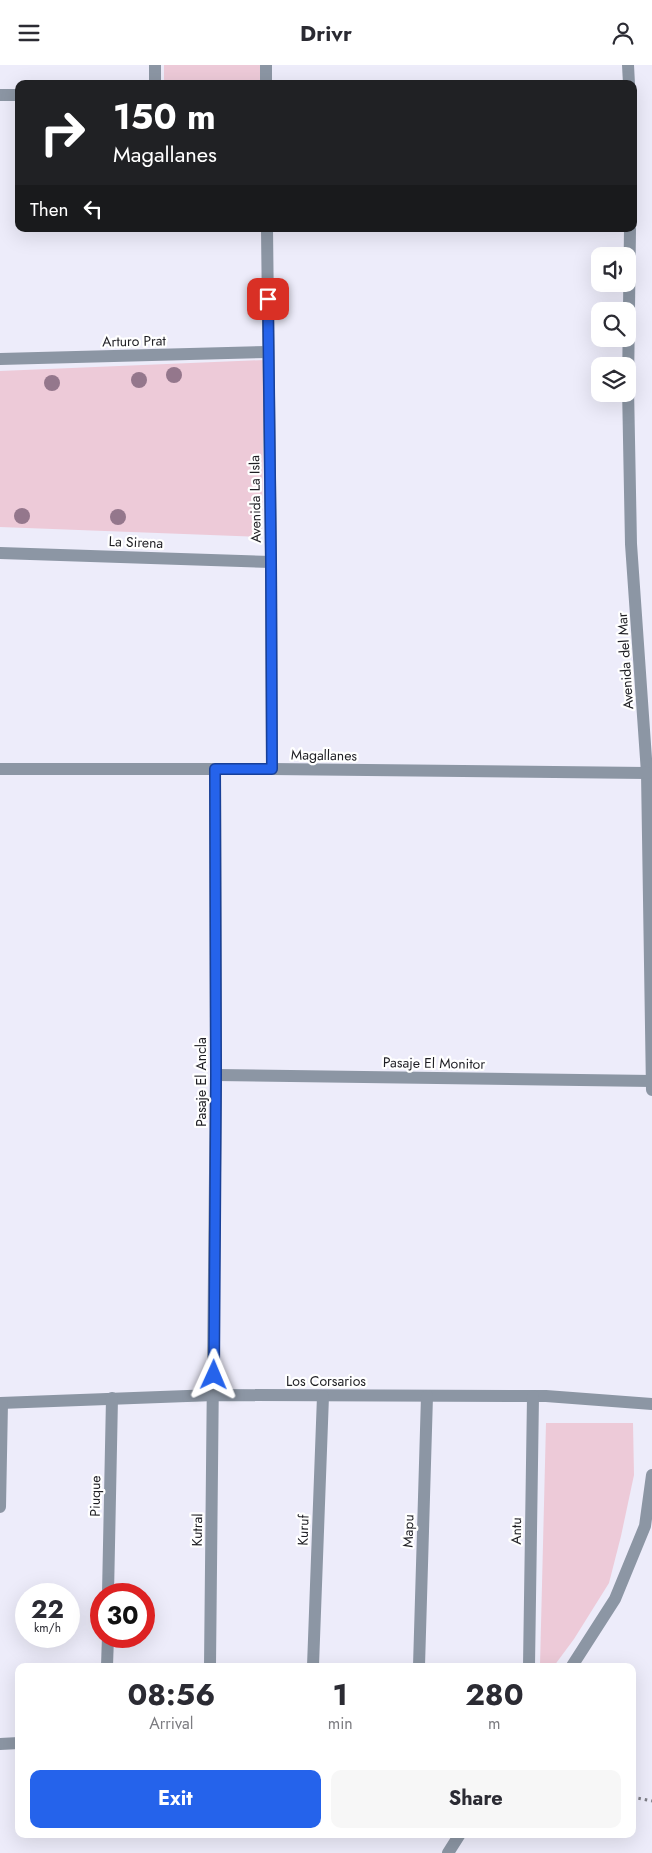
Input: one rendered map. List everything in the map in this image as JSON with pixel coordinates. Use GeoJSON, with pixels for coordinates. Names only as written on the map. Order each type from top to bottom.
{"type":"FeatureCollection","features":[{"type":"Feature","properties":{"kind":"street"},"geometry":{"type":"LineString","coordinates":[[155,65],[155,80]]}},
{"type":"Feature","properties":{"kind":"street"},"geometry":{"type":"LineString","coordinates":[[266,65],[266,80]]}},
{"type":"Feature","properties":{"kind":"street"},"geometry":{"type":"LineString","coordinates":[[628,65],[629,80]]}},
{"type":"Feature","properties":{"kind":"street"},"geometry":{"type":"LineString","coordinates":[[0,95],[15,95]]}},
{"type":"Feature","properties":{"kind":"street","name":"Avenida La Isla"},"geometry":{"type":"LineString","coordinates":[[267,232],[272,769]]}},
{"type":"Feature","properties":{"kind":"street","name":"Avenida del Mar"},"geometry":{"type":"LineString","coordinates":[[630,232],[628,387],[631,544],[647,773],[652,1091]]}},
{"type":"Feature","properties":{"kind":"street","name":"Arturo Prat"},"geometry":{"type":"LineString","coordinates":[[0,359],[268,353]]}},
{"type":"Feature","properties":{"kind":"street","name":"La Sirena"},"geometry":{"type":"LineString","coordinates":[[0,553],[271,561]]}},
{"type":"Feature","properties":{"kind":"street","name":"Magallanes"},"geometry":{"type":"LineString","coordinates":[[0,769],[272,769],[647,773]]}},
{"type":"Feature","properties":{"kind":"street","name":"Pasaje El Ancla"},"geometry":{"type":"LineString","coordinates":[[214,1395],[215,769]]}},
{"type":"Feature","properties":{"kind":"street","name":"Pasaje El Monitor"},"geometry":{"type":"LineString","coordinates":[[216,1075],[652,1081]]}},
{"type":"Feature","properties":{"kind":"street","name":"Los Corsarios"},"geometry":{"type":"LineString","coordinates":[[1,1403],[214,1395],[533,1395],[652,1404]]}},
{"type":"Feature","properties":{"kind":"street","name":"Kutral"},"geometry":{"type":"LineString","coordinates":[[210,1663],[214,1395]]}},
{"type":"Feature","properties":{"kind":"street","name":"Antu"},"geometry":{"type":"LineString","coordinates":[[529,1663],[533,1395]]}},
{"type":"Feature","properties":{"kind":"street","name":"Kuruf"},"geometry":{"type":"LineString","coordinates":[[313,1663],[323,1396]]}},
{"type":"Feature","properties":{"kind":"street","name":"Mapu"},"geometry":{"type":"LineString","coordinates":[[419,1663],[427,1396]]}},
{"type":"Feature","properties":{"kind":"street","name":"Piuque"},"geometry":{"type":"LineString","coordinates":[[108,1583],[112,1399]]}},
{"type":"Feature","properties":{"kind":"street"},"geometry":{"type":"LineString","coordinates":[[0,1507],[1,1403]]}},
{"type":"Feature","properties":{"kind":"street"},"geometry":{"type":"LineString","coordinates":[[574,1663],[615,1599],[645,1526],[652,1475]]}},
{"type":"Feature","properties":{"kind":"street"},"geometry":{"type":"LineString","coordinates":[[107,1663],[108,1648]]}},
{"type":"Feature","properties":{"kind":"street"},"geometry":{"type":"LineString","coordinates":[[0,1744],[15,1743]]}},
{"type":"Feature","properties":{"kind":"street"},"geometry":{"type":"LineString","coordinates":[[448,1853],[455,1838]]}},
{"type":"Feature","properties":{"kind":"path"},"geometry":{"type":"LineString","coordinates":[[636,1798],[652,1801]]}},
{"type":"Feature","properties":{"kind":"shaded area"},"geometry":{"type":"Polygon","coordinates":[[[164,65],[267,65],[267,80],[164,80],[164,65]]]}},
{"type":"Feature","properties":{"kind":"shaded area"},"geometry":{"type":"Polygon","coordinates":[[[264,360],[262,537],[0,527],[0,371],[264,360]]]}},
{"type":"Feature","properties":{"kind":"shaded area"},"geometry":{"type":"Polygon","coordinates":[[[546,1423],[633,1423],[634,1475],[609,1583],[574,1639],[556,1663],[540,1663],[546,1423]]]}},
{"type":"Feature","properties":{"kind":"route"},"geometry":{"type":"LineString","coordinates":[[214,1375],[216,1075],[215,769],[272,769],[268,299]]}}]}
